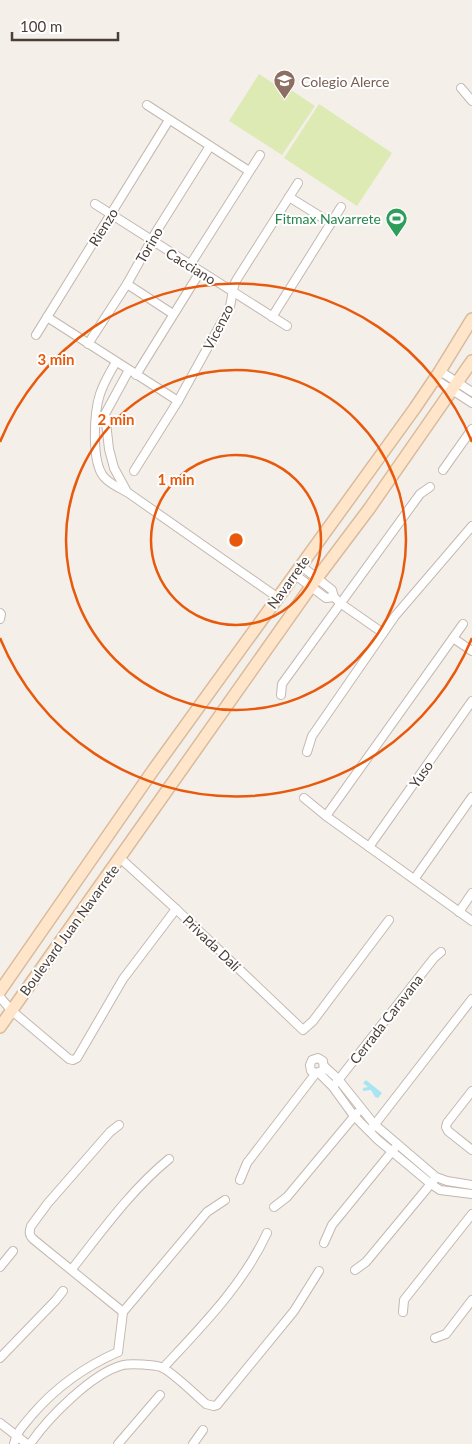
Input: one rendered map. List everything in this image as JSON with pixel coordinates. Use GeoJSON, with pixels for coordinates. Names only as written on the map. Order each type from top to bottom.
{"type":"FeatureCollection","features":[{"type":"Feature","properties":{"kind":"main road","name":"Navarrete"},"geometry":{"type":"LineString","coordinates":[[102,844],[297,569],[438,375],[472,319]]}},
{"type":"Feature","properties":{"kind":"main road","name":"Navarrete"},"geometry":{"type":"LineString","coordinates":[[120,858],[472,361]]}},
{"type":"Feature","properties":{"kind":"main road","name":"Boulevard Juan Navarrete"},"geometry":{"type":"LineString","coordinates":[[0,991],[102,844]]}},
{"type":"Feature","properties":{"kind":"main road","name":"Boulevard Juan Navarrete"},"geometry":{"type":"LineString","coordinates":[[0,1027],[120,858]]}},
{"type":"Feature","properties":{"kind":"street"},"geometry":{"type":"LineString","coordinates":[[461,88],[472,101]]}},
{"type":"Feature","properties":{"kind":"street"},"geometry":{"type":"LineString","coordinates":[[147,105],[249,171]]}},
{"type":"Feature","properties":{"kind":"street","name":"Rienzo"},"geometry":{"type":"LineString","coordinates":[[36,335],[170,120]]}},
{"type":"Feature","properties":{"kind":"street","name":"Torino"},"geometry":{"type":"LineString","coordinates":[[88,344],[127,284],[151,241],[210,146]]}},
{"type":"Feature","properties":{"kind":"street"},"geometry":{"type":"LineString","coordinates":[[190,265],[260,155]]}},
{"type":"Feature","properties":{"kind":"street","name":"Vicenzo"},"geometry":{"type":"LineString","coordinates":[[134,471],[178,401],[229,309],[233,299],[232,291],[237,279],[298,183]]}},
{"type":"Feature","properties":{"kind":"street"},"geometry":{"type":"LineString","coordinates":[[289,197],[331,223]]}},
{"type":"Feature","properties":{"kind":"street","name":"Cacciano"},"geometry":{"type":"LineString","coordinates":[[95,204],[287,326]]}},
{"type":"Feature","properties":{"kind":"street"},"geometry":{"type":"LineString","coordinates":[[272,316],[341,207]]}},
{"type":"Feature","properties":{"kind":"street"},"geometry":{"type":"LineString","coordinates":[[127,492],[114,468],[109,449],[105,414],[200,272]]}},
{"type":"Feature","properties":{"kind":"street"},"geometry":{"type":"LineString","coordinates":[[127,284],[173,314]]}},
{"type":"Feature","properties":{"kind":"street"},"geometry":{"type":"LineString","coordinates":[[47,317],[178,401]]}},
{"type":"Feature","properties":{"kind":"street"},"geometry":{"type":"LineString","coordinates":[[116,362],[100,394],[96,413],[96,462],[103,477],[277,597]]}},
{"type":"Feature","properties":{"kind":"street"},"geometry":{"type":"LineString","coordinates":[[438,375],[455,386],[472,403]]}},
{"type":"Feature","properties":{"kind":"street"},"geometry":{"type":"LineString","coordinates":[[455,386],[472,392]]}},
{"type":"Feature","properties":{"kind":"street"},"geometry":{"type":"LineString","coordinates":[[96,413],[105,414]]}},
{"type":"Feature","properties":{"kind":"street"},"geometry":{"type":"LineString","coordinates":[[443,470],[472,429]]}},
{"type":"Feature","properties":{"kind":"street"},"geometry":{"type":"LineString","coordinates":[[281,695],[282,684],[340,603],[420,494],[430,487]]}},
{"type":"Feature","properties":{"kind":"street"},"geometry":{"type":"LineString","coordinates":[[306,752],[312,736],[383,633],[401,609],[472,526]]}},
{"type":"Feature","properties":{"kind":"street"},"geometry":{"type":"LineString","coordinates":[[297,569],[314,583],[326,598],[334,597],[383,633]]}},
{"type":"Feature","properties":{"kind":"street"},"geometry":{"type":"LineString","coordinates":[[0,612],[0,619]]}},
{"type":"Feature","properties":{"kind":"street"},"geometry":{"type":"LineString","coordinates":[[326,816],[463,624]]}},
{"type":"Feature","properties":{"kind":"street"},"geometry":{"type":"LineString","coordinates":[[453,638],[472,651]]}},
{"type":"Feature","properties":{"kind":"street","name":"Yuso"},"geometry":{"type":"LineString","coordinates":[[369,847],[472,702]]}},
{"type":"Feature","properties":{"kind":"street"},"geometry":{"type":"LineString","coordinates":[[415,878],[472,797]]}},
{"type":"Feature","properties":{"kind":"street"},"geometry":{"type":"LineString","coordinates":[[304,798],[326,816],[415,878],[472,921]]}},
{"type":"Feature","properties":{"kind":"street","name":"Privada Dalí"},"geometry":{"type":"LineString","coordinates":[[120,858],[303,1030],[313,1021],[390,920]]}},
{"type":"Feature","properties":{"kind":"street"},"geometry":{"type":"LineString","coordinates":[[459,912],[472,893]]}},
{"type":"Feature","properties":{"kind":"street"},"geometry":{"type":"LineString","coordinates":[[0,997],[11,1010],[69,1059],[77,1058],[123,979],[176,909]]}},
{"type":"Feature","properties":{"kind":"street","name":"Cerrada Caravana"},"geometry":{"type":"LineString","coordinates":[[333,1087],[441,952]]}},
{"type":"Feature","properties":{"kind":"street"},"geometry":{"type":"LineString","coordinates":[[369,1131],[472,999]]}},
{"type":"Feature","properties":{"kind":"street"},"geometry":{"type":"LineString","coordinates":[[320,1071],[338,1079],[374,1124],[436,1176],[447,1181],[471,1183],[468,1194],[440,1190],[392,1152],[354,1116],[320,1071]]}},
{"type":"Feature","properties":{"kind":"street"},"geometry":{"type":"LineString","coordinates":[[240,1180],[247,1163],[320,1071]]}},
{"type":"Feature","properties":{"kind":"street"},"geometry":{"type":"LineString","coordinates":[[472,1091],[447,1123],[446,1127],[448,1131],[472,1150]]}},
{"type":"Feature","properties":{"kind":"street"},"geometry":{"type":"LineString","coordinates":[[274,1207],[287,1197],[361,1108]]}},
{"type":"Feature","properties":{"kind":"street"},"geometry":{"type":"LineString","coordinates":[[119,1125],[110,1132],[48,1203],[31,1226],[30,1234],[33,1239],[123,1312]]}},
{"type":"Feature","properties":{"kind":"street"},"geometry":{"type":"LineString","coordinates":[[324,1243],[332,1225],[398,1145]]}},
{"type":"Feature","properties":{"kind":"street"},"geometry":{"type":"LineString","coordinates":[[72,1269],[129,1199],[157,1168],[169,1159]]}},
{"type":"Feature","properties":{"kind":"street"},"geometry":{"type":"LineString","coordinates":[[355,1270],[366,1262],[436,1176]]}},
{"type":"Feature","properties":{"kind":"street"},"geometry":{"type":"LineString","coordinates":[[124,1365],[118,1352],[123,1312],[207,1212],[225,1200]]}},
{"type":"Feature","properties":{"kind":"street"},"geometry":{"type":"LineString","coordinates":[[403,1312],[404,1300],[472,1214]]}},
{"type":"Feature","properties":{"kind":"street"},"geometry":{"type":"LineString","coordinates":[[162,1368],[221,1303],[251,1262],[266,1233]]}},
{"type":"Feature","properties":{"kind":"street"},"geometry":{"type":"LineString","coordinates":[[0,1267],[13,1250]]}},
{"type":"Feature","properties":{"kind":"street"},"geometry":{"type":"LineString","coordinates":[[0,1423],[28,1444],[64,1404],[99,1378],[124,1365],[162,1368],[206,1404],[214,1406],[228,1393],[294,1311],[319,1271]]}},
{"type":"Feature","properties":{"kind":"street"},"geometry":{"type":"LineString","coordinates":[[0,1358],[63,1291]]}},
{"type":"Feature","properties":{"kind":"street"},"geometry":{"type":"LineString","coordinates":[[435,1338],[446,1334],[472,1300]]}},
{"type":"Feature","properties":{"kind":"street"},"geometry":{"type":"LineString","coordinates":[[14,1444],[16,1435],[38,1408],[69,1379],[92,1364],[118,1352]]}},
{"type":"Feature","properties":{"kind":"street"},"geometry":{"type":"LineString","coordinates":[[118,1444],[160,1396]]}},
{"type":"Feature","properties":{"kind":"street"},"geometry":{"type":"LineString","coordinates":[[193,1444],[203,1430]]}},
{"type":"Feature","properties":{"kind":"green space"},"geometry":{"type":"Polygon","coordinates":[[[259,74],[285,91],[288,88],[315,106],[282,155],[229,121],[259,74]]]}},
{"type":"Feature","properties":{"kind":"green space"},"geometry":{"type":"Polygon","coordinates":[[[319,104],[392,153],[357,206],[284,158],[319,104]]]}},
{"type":"Feature","properties":{"kind":"water"},"geometry":{"type":"Polygon","coordinates":[[[366,1080],[382,1093],[378,1098],[375,1097],[371,1090],[363,1091],[363,1088],[368,1087],[363,1083],[366,1080]]]}},
{"type":"Feature","properties":{"kind":"place","name":"Colegio Alerce"},"geometry":{"type":"Point","coordinates":[285,100]}},
{"type":"Feature","properties":{"kind":"place","name":"Fitmax Navarrete"},"geometry":{"type":"Point","coordinates":[397,237]}}]}
